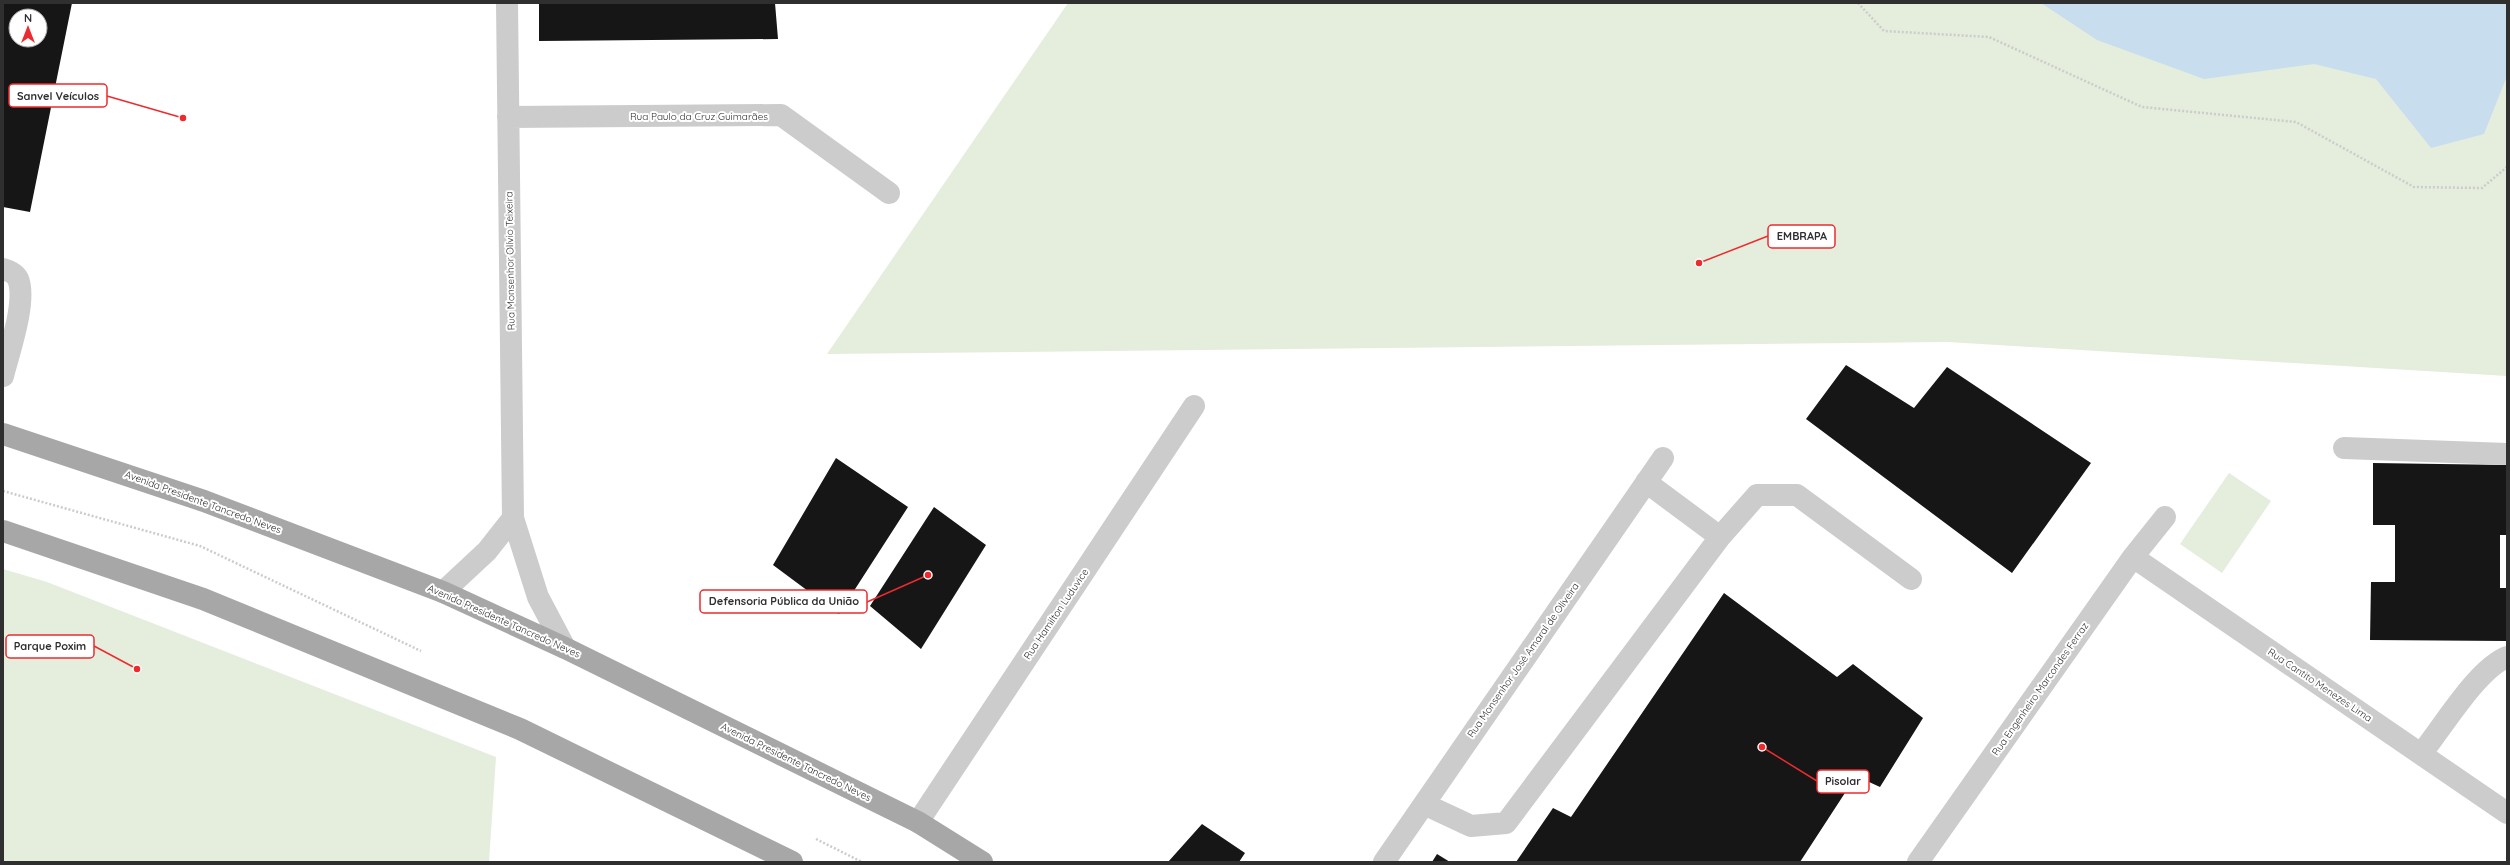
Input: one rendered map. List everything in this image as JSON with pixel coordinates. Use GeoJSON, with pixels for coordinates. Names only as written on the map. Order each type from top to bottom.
{"type":"FeatureCollection","features":[{"type":"Feature","properties":{"kind":"main road","name":"Avenida Presidente Tancredo Neves"},"geometry":{"type":"LineString","coordinates":[[3,434],[204,500],[443,592],[565,648],[918,822],[982,862]]}},
{"type":"Feature","properties":{"kind":"main road"},"geometry":{"type":"LineString","coordinates":[[3,531],[203,599],[520,729],[792,862]]}},
{"type":"Feature","properties":{"kind":"street","name":"Rua Monsenhor Olívio Teixeira"},"geometry":{"type":"LineString","coordinates":[[507,3],[513,518],[538,597],[565,648]]}},
{"type":"Feature","properties":{"kind":"street","name":"Rua Paulo da Cruz Guimarães"},"geometry":{"type":"LineString","coordinates":[[508,116],[781,115],[889,192]]}},
{"type":"Feature","properties":{"kind":"street"},"geometry":{"type":"LineString","coordinates":[[3,269],[10,271],[17,278],[21,297],[7,339],[3,376]]}},
{"type":"Feature","properties":{"kind":"street","name":"Rua Hamilton Luduvice"},"geometry":{"type":"LineString","coordinates":[[918,822],[1194,406]]}},
{"type":"Feature","properties":{"kind":"street"},"geometry":{"type":"LineString","coordinates":[[2344,448],[2507,454]]}},
{"type":"Feature","properties":{"kind":"street","name":"Rua Monsenhor José Amaral de Oliveira"},"geometry":{"type":"LineString","coordinates":[[1384,862],[1662,458]]}},
{"type":"Feature","properties":{"kind":"street"},"geometry":{"type":"LineString","coordinates":[[1646,482],[1720,537]]}},
{"type":"Feature","properties":{"kind":"street"},"geometry":{"type":"LineString","coordinates":[[1424,804],[1470,826],[1506,823],[1720,537],[1757,495],[1797,495],[1911,579]]}},
{"type":"Feature","properties":{"kind":"street","name":"Rua Engenheiro Marcondes Ferraz"},"geometry":{"type":"LineString","coordinates":[[1918,862],[2133,557],[2165,517]]}},
{"type":"Feature","properties":{"kind":"street"},"geometry":{"type":"LineString","coordinates":[[443,592],[487,550],[513,518]]}},
{"type":"Feature","properties":{"kind":"street","name":"Rua Cantito Menezes Lima"},"geometry":{"type":"LineString","coordinates":[[2133,557],[2507,813]]}},
{"type":"Feature","properties":{"kind":"street"},"geometry":{"type":"LineString","coordinates":[[2421,754],[2482,675],[2496,662],[2507,657]]}},
{"type":"Feature","properties":{"kind":"path"},"geometry":{"type":"LineString","coordinates":[[1858,3],[1884,31],[1989,37],[2142,107],[2296,122],[2414,187],[2482,188],[2507,167]]}},
{"type":"Feature","properties":{"kind":"green space"},"geometry":{"type":"Polygon","coordinates":[[[1068,3],[2507,3],[2507,376],[1948,342],[827,354],[1068,3]]]}},
{"type":"Feature","properties":{"kind":"green space"},"geometry":{"type":"Polygon","coordinates":[[[2229,473],[2271,501],[2222,573],[2180,544],[2229,473]]]}},
{"type":"Feature","properties":{"kind":"green space"},"geometry":{"type":"Polygon","coordinates":[[[3,569],[47,582],[496,757],[489,862],[3,862],[3,569]]]}},
{"type":"Feature","properties":{"kind":"water"},"geometry":{"type":"Polygon","coordinates":[[[2041,3],[2507,3],[2507,76],[2484,134],[2431,148],[2376,79],[2314,64],[2204,79],[2097,40],[2041,3]]]}},
{"type":"Feature","properties":{"kind":"building"},"geometry":{"type":"Polygon","coordinates":[[[3,3],[72,3],[30,212],[3,207],[3,3]]]}},
{"type":"Feature","properties":{"kind":"building"},"geometry":{"type":"Polygon","coordinates":[[[539,3],[775,3],[778,39],[539,41],[539,3]]]}},
{"type":"Feature","properties":{"kind":"building"},"geometry":{"type":"Polygon","coordinates":[[[1846,365],[1914,408],[1947,367],[2091,463],[2012,573],[1806,419],[1846,365]]]}},
{"type":"Feature","properties":{"kind":"building"},"geometry":{"type":"Polygon","coordinates":[[[836,458],[908,507],[839,614],[773,565],[836,458]]]}},
{"type":"Feature","properties":{"kind":"building"},"geometry":{"type":"Polygon","coordinates":[[[2373,463],[2507,465],[2507,535],[2500,535],[2500,588],[2507,588],[2507,641],[2370,640],[2371,582],[2395,582],[2395,525],[2373,525],[2373,463]]]}},
{"type":"Feature","properties":{"kind":"building"},"geometry":{"type":"Polygon","coordinates":[[[934,507],[986,545],[921,649],[870,606],[934,507]]]}},
{"type":"Feature","properties":{"kind":"building"},"geometry":{"type":"Polygon","coordinates":[[[1724,593],[1837,677],[1853,664],[1923,718],[1880,787],[1856,776],[1800,862],[1516,862],[1553,808],[1571,817],[1724,593]]]}},
{"type":"Feature","properties":{"kind":"building"},"geometry":{"type":"Polygon","coordinates":[[[1202,824],[1245,853],[1239,862],[1168,862],[1202,824]]]}},
{"type":"Feature","properties":{"kind":"building"},"geometry":{"type":"Polygon","coordinates":[[[1437,854],[1450,862],[1432,862],[1437,854]]]}},
{"type":"Feature","properties":{"kind":"place","name":"Sanvel Veículos"},"geometry":{"type":"Point","coordinates":[183,118]}},
{"type":"Feature","properties":{"kind":"place","name":"EMBRAPA"},"geometry":{"type":"Point","coordinates":[1699,263]}},
{"type":"Feature","properties":{"kind":"place","name":"Defensoria Pública da União"},"geometry":{"type":"Point","coordinates":[928,575]}},
{"type":"Feature","properties":{"kind":"place","name":"Parque Poxim"},"geometry":{"type":"Point","coordinates":[137,669]}},
{"type":"Feature","properties":{"kind":"place","name":"Pisolar"},"geometry":{"type":"Point","coordinates":[1762,747]}}]}
